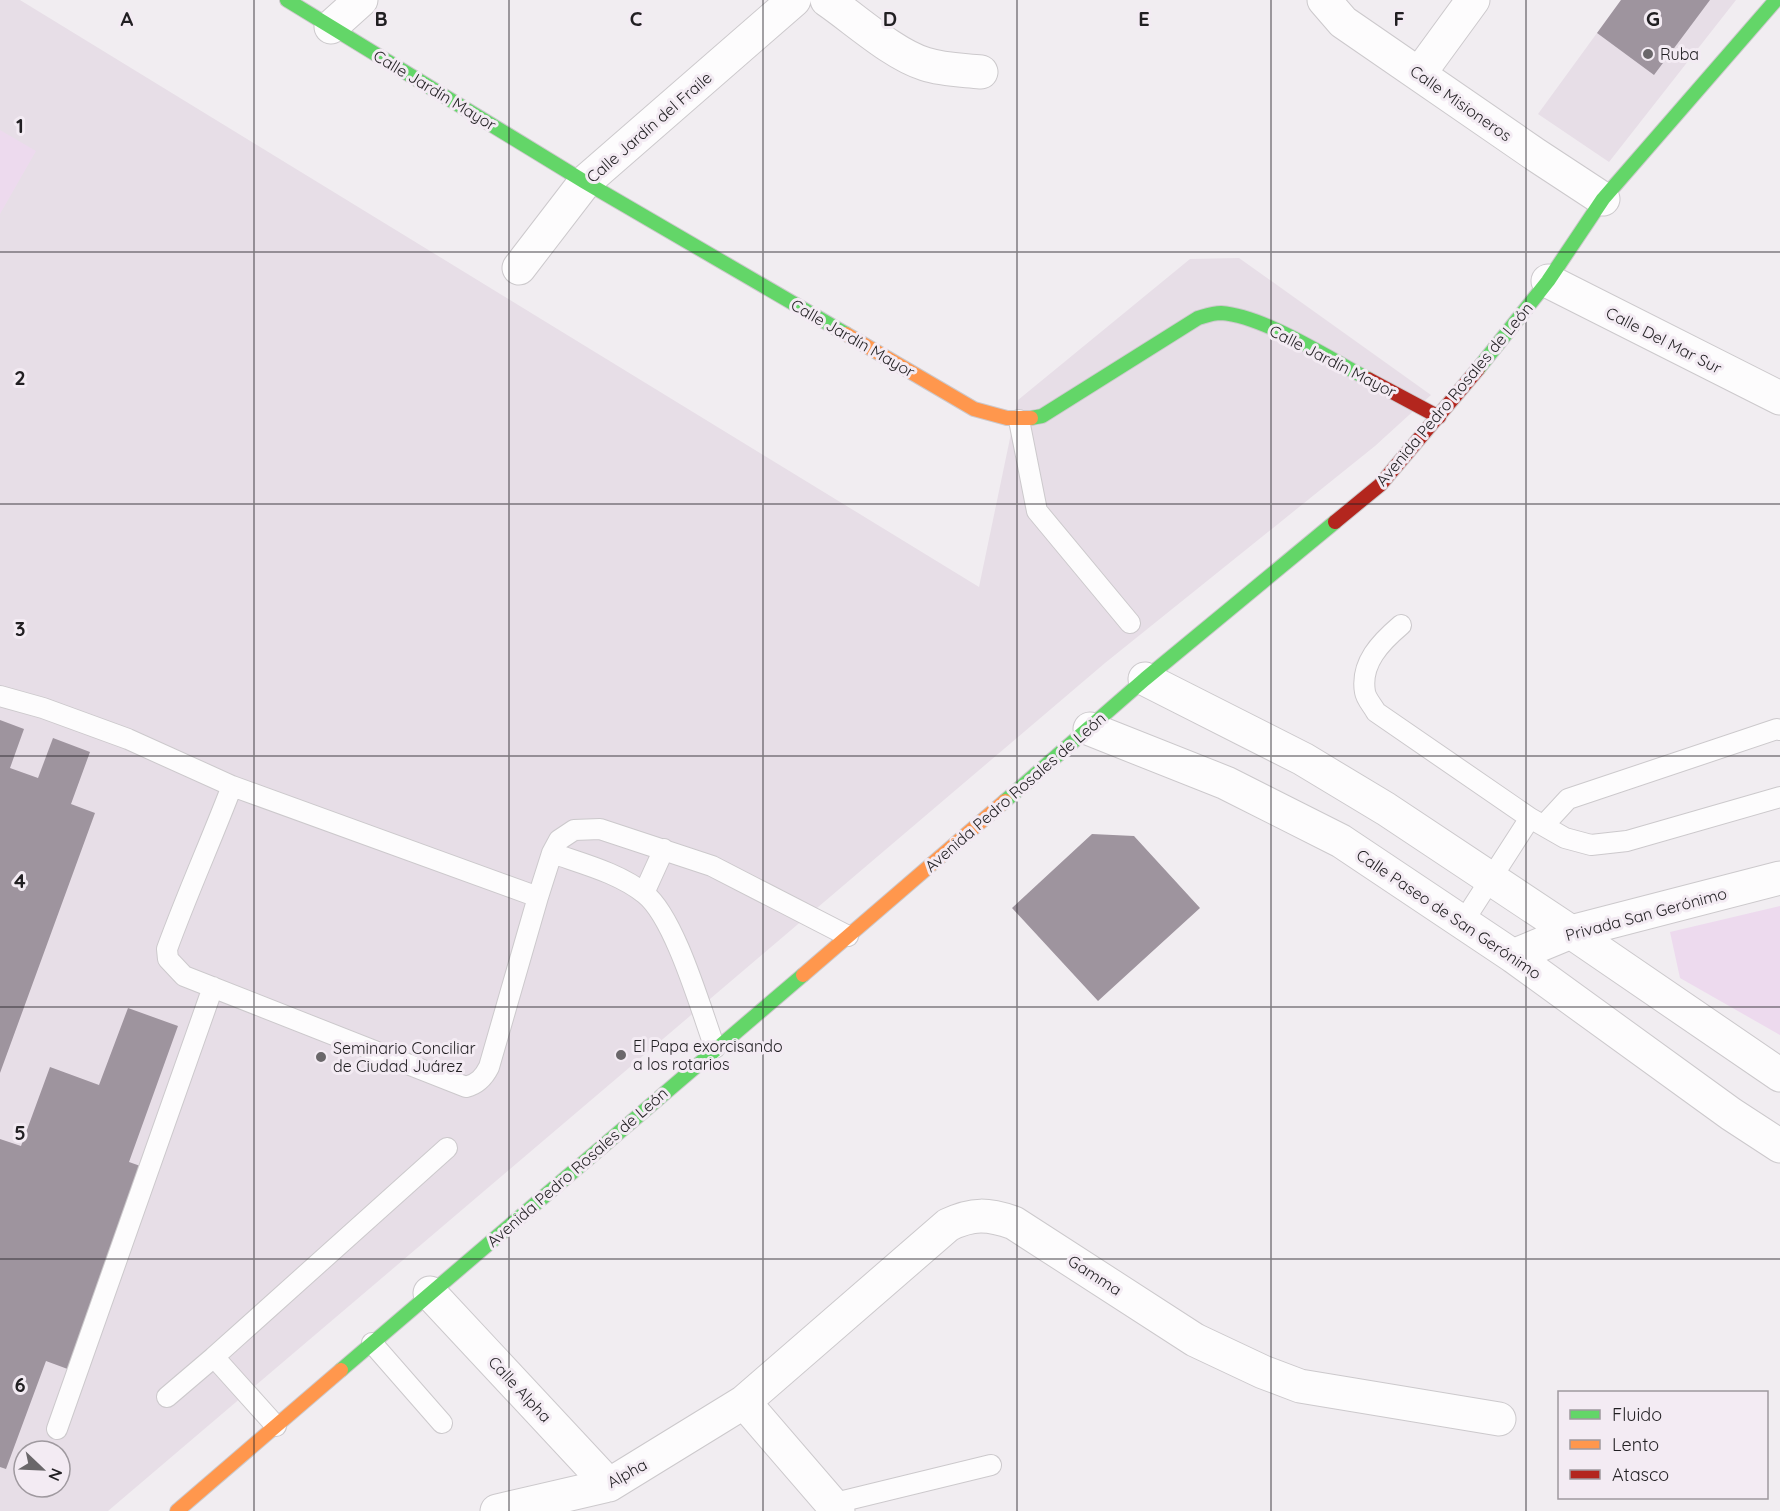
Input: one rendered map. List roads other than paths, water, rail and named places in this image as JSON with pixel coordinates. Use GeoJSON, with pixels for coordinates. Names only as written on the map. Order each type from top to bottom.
{"type":"FeatureCollection","features":[{"type":"Feature","properties":{"kind":"main road","name":"Calle Jardín Mayor"},"geometry":{"type":"LineString","coordinates":[[287,0],[585,182],[974,409],[1020,420],[1042,416],[1198,318],[1218,313],[1243,317],[1277,331],[1439,417]]}},
{"type":"Feature","properties":{"kind":"main road","name":"Avenida Pedro Rosales de León"},"geometry":{"type":"LineString","coordinates":[[177,1511],[1090,729],[1145,679],[1380,485],[1439,417],[1548,281],[1603,199],[1776,5]]}},
{"type":"Feature","properties":{"kind":"street"},"geometry":{"type":"LineString","coordinates":[[331,27],[361,0]]}},
{"type":"Feature","properties":{"kind":"street","name":"Calle Jardín del Fraile"},"geometry":{"type":"LineString","coordinates":[[519,268],[585,182],[794,0]]}},
{"type":"Feature","properties":{"kind":"street"},"geometry":{"type":"LineString","coordinates":[[827,0],[902,54],[942,68],[981,72]]}},
{"type":"Feature","properties":{"kind":"street","name":"Calle Misioneros"},"geometry":{"type":"LineString","coordinates":[[1324,0],[1343,22],[1603,199]]}},
{"type":"Feature","properties":{"kind":"street"},"geometry":{"type":"LineString","coordinates":[[1419,74],[1473,0]]}},
{"type":"Feature","properties":{"kind":"street","name":"Calle Del Mar Sur"},"geometry":{"type":"LineString","coordinates":[[1548,281],[1780,398]]}},
{"type":"Feature","properties":{"kind":"street"},"geometry":{"type":"LineString","coordinates":[[1145,679],[1303,759],[1386,809],[1571,932],[1780,1076]]}},
{"type":"Feature","properties":{"kind":"street","name":"Calle Paseo de San Gerónimo"},"geometry":{"type":"LineString","coordinates":[[1090,729],[1226,783],[1341,841],[1513,956],[1731,1114],[1780,1146]]}},
{"type":"Feature","properties":{"kind":"street","name":"Privada San Gerónimo"},"geometry":{"type":"LineString","coordinates":[[1513,956],[1571,932],[1780,878]]}},
{"type":"Feature","properties":{"kind":"street","name":"Gamma"},"geometry":{"type":"LineString","coordinates":[[744,1402],[948,1225],[962,1218],[982,1215],[996,1216],[1014,1223],[1195,1340],[1263,1372],[1300,1386],[1499,1419]]}},
{"type":"Feature","properties":{"kind":"street","name":"Calle Alpha"},"geometry":{"type":"LineString","coordinates":[[430,1293],[609,1485]]}},
{"type":"Feature","properties":{"kind":"street"},"geometry":{"type":"LineString","coordinates":[[744,1402],[834,1507]]}},
{"type":"Feature","properties":{"kind":"street","name":"Alpha"},"geometry":{"type":"LineString","coordinates":[[497,1511],[609,1485],[744,1402]]}},
{"type":"Feature","properties":{"kind":"lane"},"geometry":{"type":"LineString","coordinates":[[1020,420],[1037,511],[1130,623]]}},
{"type":"Feature","properties":{"kind":"lane"},"geometry":{"type":"LineString","coordinates":[[1401,625],[1380,642],[1366,667],[1365,693],[1376,712],[1537,822],[1565,838],[1591,845],[1627,841],[1780,797]]}},
{"type":"Feature","properties":{"kind":"lane"},"geometry":{"type":"LineString","coordinates":[[0,696],[43,708],[128,738],[231,786],[538,897]]}},
{"type":"Feature","properties":{"kind":"lane"},"geometry":{"type":"LineString","coordinates":[[1463,922],[1491,879],[1537,822],[1568,799],[1777,729],[1780,730]]}},
{"type":"Feature","properties":{"kind":"lane"},"geometry":{"type":"LineString","coordinates":[[231,786],[167,949],[168,959],[184,976],[466,1087],[474,1085],[483,1077],[489,1066],[552,853],[560,840],[574,830],[600,830],[712,866],[848,936]]}},
{"type":"Feature","properties":{"kind":"lane"},"geometry":{"type":"LineString","coordinates":[[644,893],[664,849]]}},
{"type":"Feature","properties":{"kind":"lane"},"geometry":{"type":"LineString","coordinates":[[552,853],[610,874],[644,893],[666,920],[716,1048]]}},
{"type":"Feature","properties":{"kind":"lane"},"geometry":{"type":"LineString","coordinates":[[57,1429],[213,987]]}},
{"type":"Feature","properties":{"kind":"lane"},"geometry":{"type":"LineString","coordinates":[[167,1396],[214,1357],[447,1148]]}},
{"type":"Feature","properties":{"kind":"lane"},"geometry":{"type":"LineString","coordinates":[[372,1343],[442,1423]]}},
{"type":"Feature","properties":{"kind":"lane"},"geometry":{"type":"LineString","coordinates":[[214,1357],[276,1426]]}},
{"type":"Feature","properties":{"kind":"lane"},"geometry":{"type":"LineString","coordinates":[[834,1507],[991,1465]]}},
{"type":"Feature","properties":{"kind":"place","name":"Ruba"},"geometry":{"type":"Point","coordinates":[1648,54]}},
{"type":"Feature","properties":{"kind":"place","name":"El Papa exorcisando a los rotarios"},"geometry":{"type":"Point","coordinates":[621,1055]}},
{"type":"Feature","properties":{"kind":"place","name":"Seminario Conciliar de Ciudad Juárez"},"geometry":{"type":"Point","coordinates":[321,1057]}}]}
